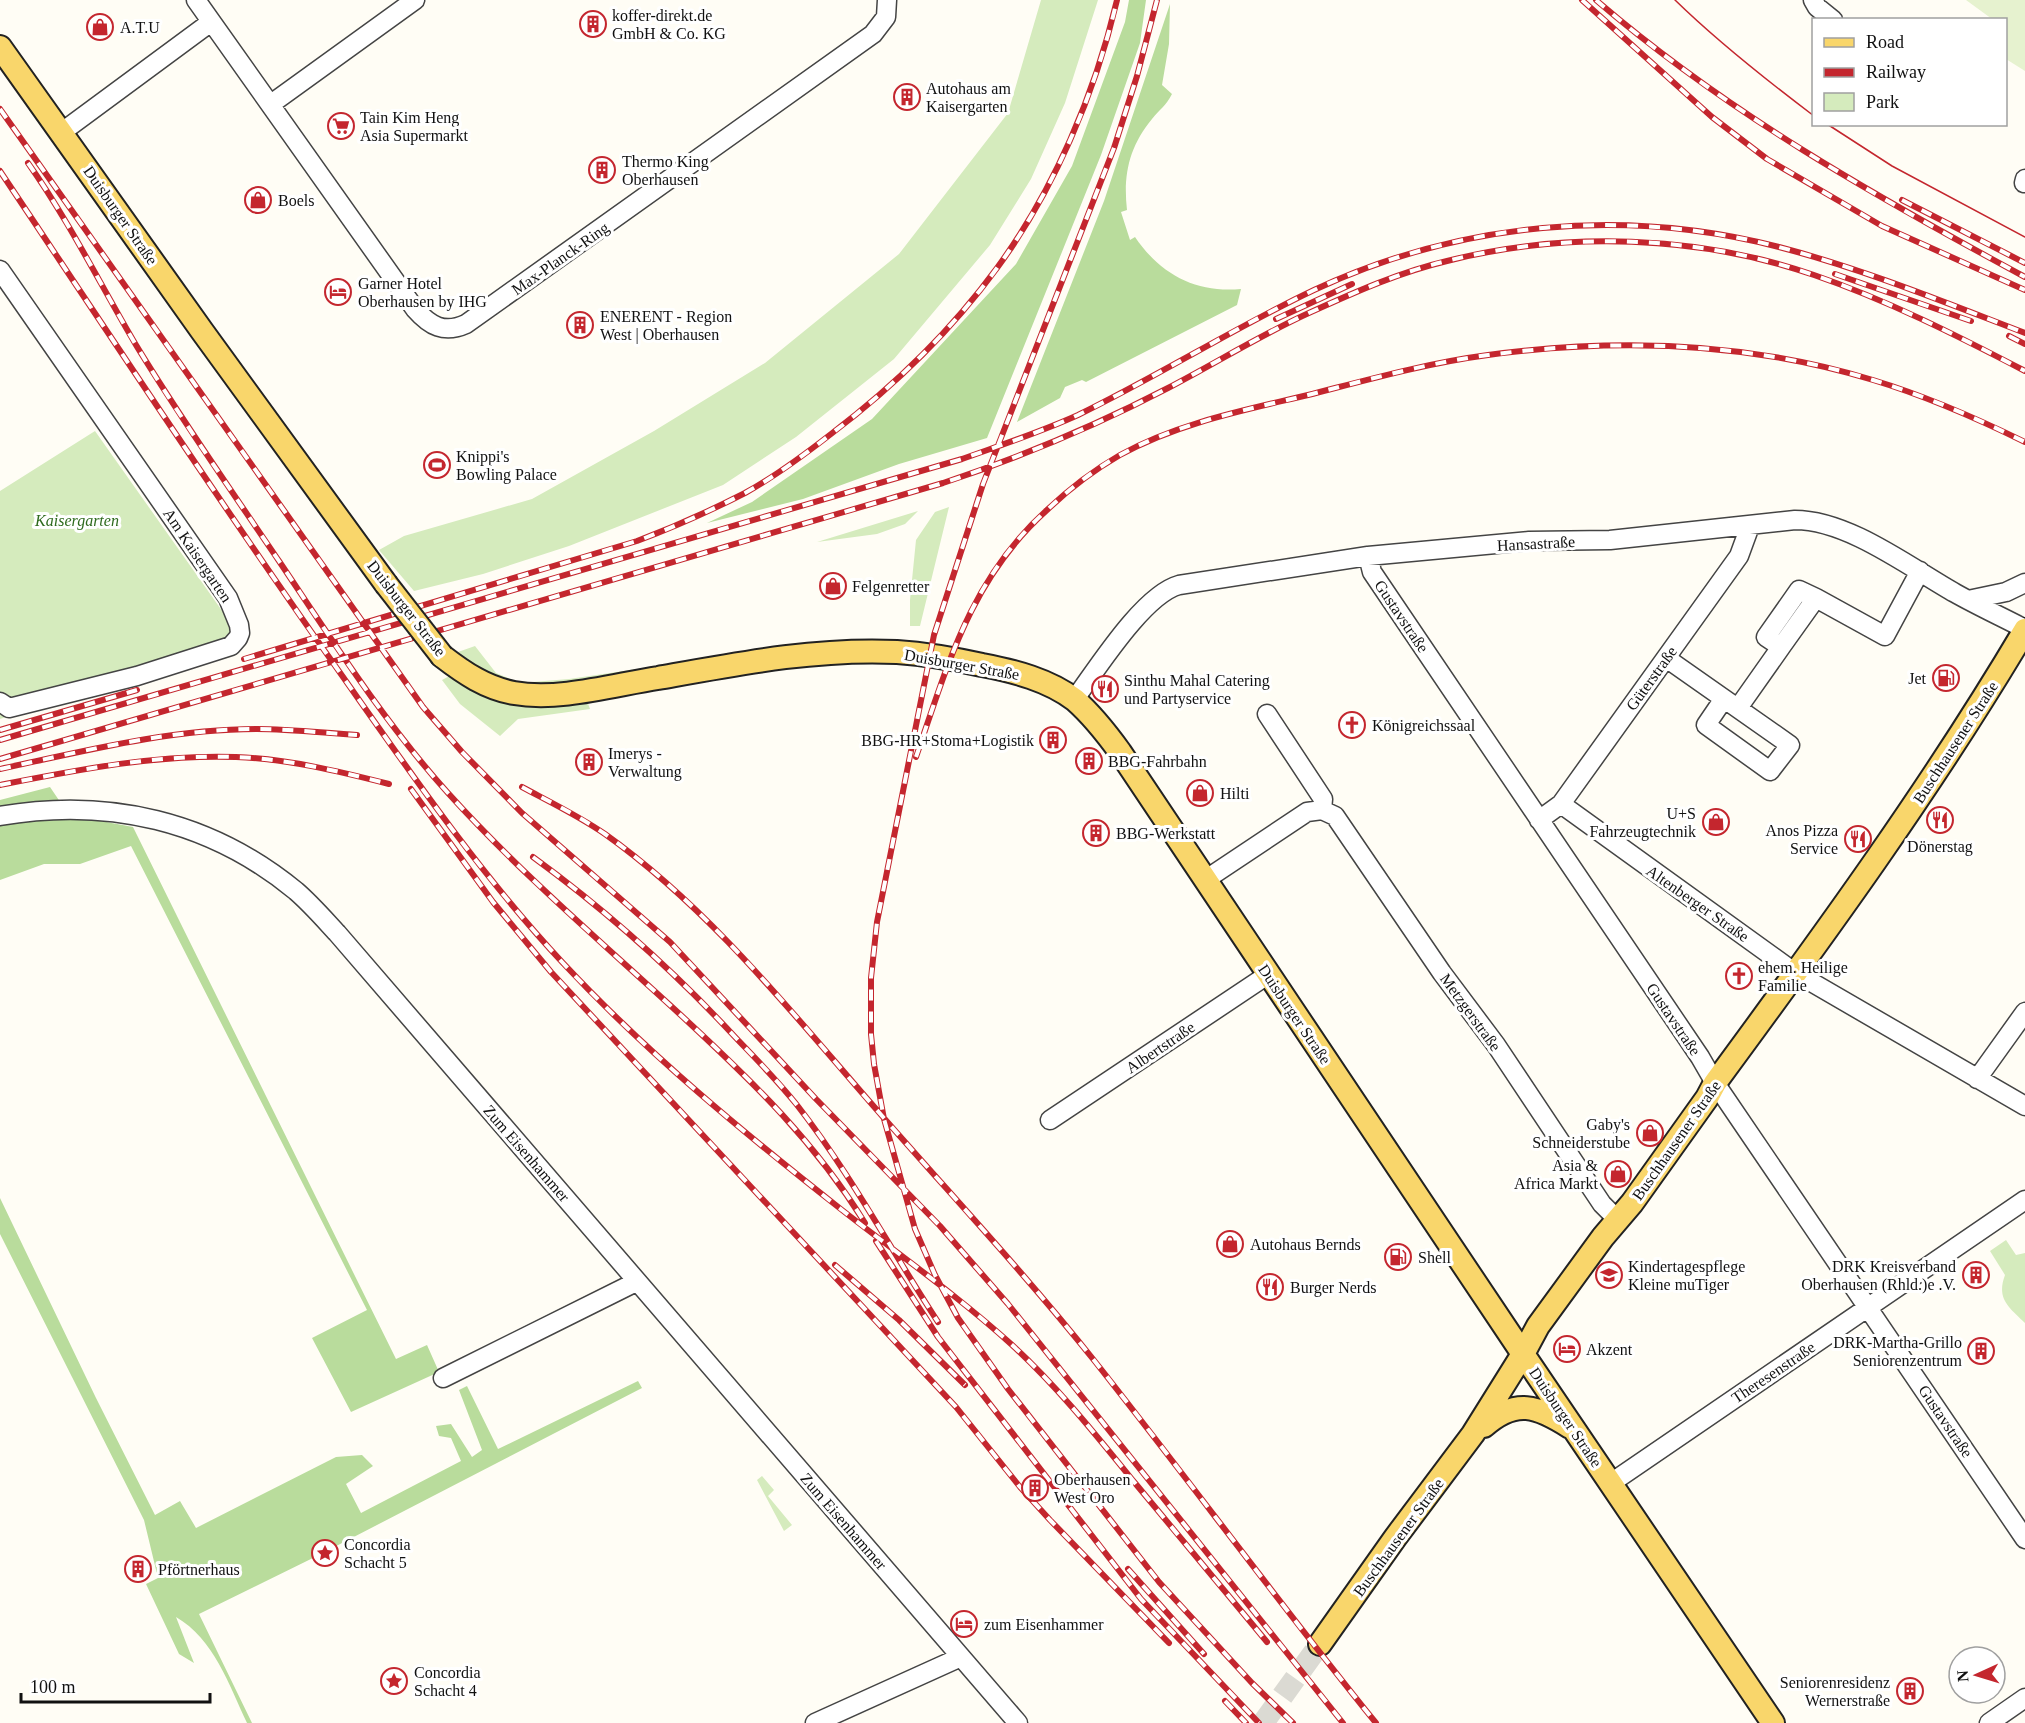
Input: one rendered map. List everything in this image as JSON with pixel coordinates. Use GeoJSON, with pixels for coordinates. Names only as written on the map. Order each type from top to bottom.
{"type":"FeatureCollection","features":[{"type":"Feature","properties":{"kind":"main road","name":"Duisburger Straße"},"geometry":{"type":"LineString","coordinates":[[0,47],[202,331],[387,584],[442,656],[461,670],[487,685],[513,693],[538,695],[561,694],[773,660],[835,653],[898,652],[1008,670],[1033,678],[1074,700],[1095,720],[1120,752],[1773,1723]]}},
{"type":"Feature","properties":{"kind":"main road","name":"Buschhausener Straße"},"geometry":{"type":"LineString","coordinates":[[1320,1644],[1395,1538],[1473,1434],[1538,1326],[1639,1193],[1888,842],[1966,728],[2025,629]]}},
{"type":"Feature","properties":{"kind":"main road"},"geometry":{"type":"LineString","coordinates":[[1473,1434],[1501,1412],[1522,1408],[1546,1413],[1577,1433]]}},
{"type":"Feature","properties":{"kind":"street","name":"Max-Planck-Ring"},"geometry":{"type":"LineString","coordinates":[[195,0],[415,309],[433,326],[449,329],[466,324],[873,34],[886,17],[886,0]]}},
{"type":"Feature","properties":{"kind":"street"},"geometry":{"type":"LineString","coordinates":[[271,104],[415,0]]}},
{"type":"Feature","properties":{"kind":"street"},"geometry":{"type":"LineString","coordinates":[[1813,0],[1817,7],[1831,18]]}},
{"type":"Feature","properties":{"kind":"street"},"geometry":{"type":"LineString","coordinates":[[62,132],[211,22]]}},
{"type":"Feature","properties":{"kind":"street","name":"Am Kaisergarten"},"geometry":{"type":"LineString","coordinates":[[0,270],[228,598],[240,633],[238,638],[224,649],[137,676],[9,708],[0,702]]}},
{"type":"Feature","properties":{"kind":"street","name":"Hansastraße"},"geometry":{"type":"LineString","coordinates":[[1074,700],[1146,606],[1167,589],[1368,556],[1529,541],[1610,540],[1795,520],[1815,521],[1830,525],[2025,629]]}},
{"type":"Feature","properties":{"kind":"street","name":"Güterstraße"},"geometry":{"type":"LineString","coordinates":[[1539,820],[1561,804],[1666,658],[1739,556],[1750,526]]}},
{"type":"Feature","properties":{"kind":"street","name":"Gustavstraße"},"geometry":{"type":"LineString","coordinates":[[1368,556],[1372,572],[2025,1539]]}},
{"type":"Feature","properties":{"kind":"street"},"geometry":{"type":"LineString","coordinates":[[1666,658],[1730,704],[1781,647],[1816,598],[1885,636],[1920,572]]}},
{"type":"Feature","properties":{"kind":"street"},"geometry":{"type":"LineString","coordinates":[[1968,600],[2006,592],[2025,583]]}},
{"type":"Feature","properties":{"kind":"street"},"geometry":{"type":"LineString","coordinates":[[1205,880],[1302,815],[1312,810],[1322,810],[1323,799],[1267,714]]}},
{"type":"Feature","properties":{"kind":"street","name":"Altenberger Straße"},"geometry":{"type":"LineString","coordinates":[[1561,804],[1794,972],[2025,1106]]}},
{"type":"Feature","properties":{"kind":"street","name":"Zum Eisenhammer"},"geometry":{"type":"LineString","coordinates":[[0,816],[59,809],[102,810],[144,817],[178,826],[215,840],[247,857],[277,877],[306,901],[337,933],[1018,1723]]}},
{"type":"Feature","properties":{"kind":"street","name":"Metzgerstraße"},"geometry":{"type":"LineString","coordinates":[[1322,810],[1339,820],[1442,973],[1496,1045],[1602,1204],[1617,1220]]}},
{"type":"Feature","properties":{"kind":"street","name":"Albertstraße"},"geometry":{"type":"LineString","coordinates":[[1050,1120],[1269,974]]}},
{"type":"Feature","properties":{"kind":"street"},"geometry":{"type":"LineString","coordinates":[[1977,1079],[2025,1012]]}},
{"type":"Feature","properties":{"kind":"street","name":"Theresenstraße"},"geometry":{"type":"LineString","coordinates":[[1611,1483],[2025,1200]]}},
{"type":"Feature","properties":{"kind":"street"},"geometry":{"type":"LineString","coordinates":[[443,1378],[636,1282]]}},
{"type":"Feature","properties":{"kind":"street"},"geometry":{"type":"LineString","coordinates":[[815,1723],[962,1657]]}},
{"type":"Feature","properties":{"kind":"street"},"geometry":{"type":"LineString","coordinates":[[1989,1723],[2025,1698]]}},
{"type":"Feature","properties":{"kind":"green space"},"geometry":{"type":"Polygon","coordinates":[[[1041,0],[1098,0],[1065,103],[1031,179],[990,245],[894,359],[796,437],[723,485],[569,546],[483,574],[414,591],[379,550],[404,536],[532,499],[654,431],[765,363],[899,254],[1008,113],[1041,0]]]}},
{"type":"Feature","properties":{"kind":"green space"},"geometry":{"type":"Polygon","coordinates":[[[1129,0],[1146,0],[1140,43],[1101,155],[987,438],[899,464],[803,499],[707,523],[752,502],[872,419],[1016,264],[1072,166],[1125,22],[1129,0]]]}},
{"type":"Feature","properties":{"kind":"green space"},"geometry":{"type":"Polygon","coordinates":[[[1966,0],[2025,0],[2025,71],[2007,60],[2007,18],[1991,18],[1966,0]]]}},
{"type":"Feature","properties":{"kind":"green space"},"geometry":{"type":"Polygon","coordinates":[[[1170,4],[1169,44],[1162,85],[1172,94],[1144,130],[1133,151],[1127,173],[1127,210],[1121,212],[1130,240],[1135,237],[1156,262],[1181,279],[1195,284],[1209,288],[1241,289],[1237,305],[1086,382],[1082,380],[1065,387],[1060,398],[1017,422],[1104,201],[1170,4]]]}},
{"type":"Feature","properties":{"kind":"green space","name":"Kaisergarten"},"geometry":{"type":"Polygon","coordinates":[[[95,431],[242,639],[0,719],[0,491],[95,431]]]}},
{"type":"Feature","properties":{"kind":"green space"},"geometry":{"type":"Polygon","coordinates":[[[949,507],[920,626],[910,626],[910,600],[916,540],[935,512],[949,507]]]}},
{"type":"Feature","properties":{"kind":"green space"},"geometry":{"type":"Polygon","coordinates":[[[918,511],[905,524],[877,534],[817,542],[918,511]]]}},
{"type":"Feature","properties":{"kind":"green space"},"geometry":{"type":"Polygon","coordinates":[[[475,646],[496,673],[520,683],[569,679],[726,656],[584,693],[590,709],[518,719],[500,736],[460,704],[442,680],[455,673],[441,658],[475,646]]]}},
{"type":"Feature","properties":{"kind":"green space"},"geometry":{"type":"Polygon","coordinates":[[[50,787],[69,815],[133,827],[396,1359],[427,1345],[439,1372],[351,1412],[312,1338],[367,1310],[131,846],[80,864],[44,864],[0,880],[0,800],[50,787]]]}},
{"type":"Feature","properties":{"kind":"green space"},"geometry":{"type":"Polygon","coordinates":[[[0,1198],[155,1515],[180,1501],[196,1528],[336,1457],[362,1455],[373,1466],[346,1484],[361,1513],[461,1461],[451,1438],[439,1436],[436,1426],[451,1424],[472,1457],[482,1450],[459,1390],[467,1386],[498,1449],[638,1381],[642,1388],[317,1556],[199,1614],[252,1723],[247,1723],[227,1679],[210,1650],[189,1626],[176,1617],[194,1663],[179,1654],[146,1584],[158,1578],[144,1520],[0,1234],[0,1198]]]}},
{"type":"Feature","properties":{"kind":"green space"},"geometry":{"type":"Polygon","coordinates":[[[2006,1240],[2016,1255],[2025,1253],[2025,1323],[2003,1297],[2005,1275],[1990,1251],[2006,1240]]]}},
{"type":"Feature","properties":{"kind":"green space"},"geometry":{"type":"Polygon","coordinates":[[[762,1476],[774,1490],[768,1496],[792,1525],[784,1531],[757,1480],[762,1476]]]}},
{"type":"Feature","properties":{"kind":"tunnel"},"geometry":{"type":"LineString","coordinates":[[1263,1723],[1320,1644]]}},
{"type":"Feature","properties":{"kind":"tram line"},"geometry":{"type":"LineString","coordinates":[[1675,0],[1742,60],[1812,114]]}},
{"type":"Feature","properties":{"kind":"tram line"},"geometry":{"type":"LineString","coordinates":[[1830,126],[1892,166],[2025,237]]}},
{"type":"Feature","properties":{"kind":"railway"},"geometry":{"type":"LineString","coordinates":[[244,659],[637,541],[745,493],[811,450],[877,397],[941,336],[979,291],[1018,238],[1054,174],[1070,140],[1097,71],[1117,0]]}},
{"type":"Feature","properties":{"kind":"railway"},"geometry":{"type":"LineString","coordinates":[[1157,0],[1137,76],[1114,148],[983,484],[934,635],[877,922],[871,978],[871,1034],[884,1119],[915,1229],[935,1275],[958,1318],[1008,1389],[1159,1582],[1252,1683],[1293,1723]]}},
{"type":"Feature","properties":{"kind":"railway"},"geometry":{"type":"LineString","coordinates":[[1582,0],[1712,117],[1767,159],[1882,226],[2025,290]]}},
{"type":"Feature","properties":{"kind":"railway"},"geometry":{"type":"LineString","coordinates":[[1596,0],[1646,41],[1749,116],[1858,183],[2025,277]]}},
{"type":"Feature","properties":{"kind":"railway"},"geometry":{"type":"LineString","coordinates":[[0,109],[423,707],[462,752],[522,813],[670,942],[816,1099],[940,1226],[1008,1304],[1343,1723]]}},
{"type":"Feature","properties":{"kind":"railway"},"geometry":{"type":"LineString","coordinates":[[28,163],[57,207],[136,345],[206,454],[339,650],[402,738],[448,793],[505,852],[759,1090],[825,1166],[865,1223]]}},
{"type":"Feature","properties":{"kind":"railway"},"geometry":{"type":"LineString","coordinates":[[0,171],[293,606],[445,819],[532,928],[595,997],[698,1092],[805,1181],[970,1309],[1028,1360],[1091,1429],[1267,1642]]}},
{"type":"Feature","properties":{"kind":"railway"},"geometry":{"type":"LineString","coordinates":[[1902,200],[2025,263]]}},
{"type":"Feature","properties":{"kind":"railway"},"geometry":{"type":"LineString","coordinates":[[0,740],[962,459],[1078,415],[1314,290],[1369,267],[1426,249],[1484,236],[1543,228],[1602,225],[1661,227],[1720,235],[1779,247],[1841,265],[2025,333]]}},
{"type":"Feature","properties":{"kind":"railway"},"geometry":{"type":"LineString","coordinates":[[0,759],[943,483],[1001,463],[1085,428],[1168,388],[1275,330],[1361,290],[1429,266],[1492,251],[1538,245],[1632,242],[1678,245],[1770,262],[1814,275],[1895,307],[2025,371]]}},
{"type":"Feature","properties":{"kind":"railway"},"geometry":{"type":"LineString","coordinates":[[1835,274],[1971,321]]}},
{"type":"Feature","properties":{"kind":"railway"},"geometry":{"type":"LineString","coordinates":[[1276,319],[1352,284]]}},
{"type":"Feature","properties":{"kind":"railway"},"geometry":{"type":"LineString","coordinates":[[2009,336],[2025,344]]}},
{"type":"Feature","properties":{"kind":"railway"},"geometry":{"type":"LineString","coordinates":[[916,757],[951,656],[965,624],[999,564],[1021,536],[1064,495],[1091,473],[1120,455],[1165,434],[1236,412],[1397,372],[1465,358],[1585,346],[1633,345],[1730,351],[1826,367],[1931,400],[2025,442]]}},
{"type":"Feature","properties":{"kind":"railway"},"geometry":{"type":"LineString","coordinates":[[0,730],[137,690]]}},
{"type":"Feature","properties":{"kind":"railway"},"geometry":{"type":"LineString","coordinates":[[0,769],[95,748],[192,733],[257,729],[357,735]]}},
{"type":"Feature","properties":{"kind":"railway"},"geometry":{"type":"LineString","coordinates":[[0,785],[117,764],[206,757],[255,758],[294,763],[389,784]]}},
{"type":"Feature","properties":{"kind":"railway"},"geometry":{"type":"LineString","coordinates":[[522,787],[595,827],[644,864],[682,897],[752,967],[1068,1328],[1376,1723]]}},
{"type":"Feature","properties":{"kind":"railway"},"geometry":{"type":"LineString","coordinates":[[411,789],[493,902],[551,972],[956,1407],[1020,1487],[1050,1520],[1169,1643]]}},
{"type":"Feature","properties":{"kind":"railway"},"geometry":{"type":"LineString","coordinates":[[533,857],[613,920],[664,966],[713,1013],[797,1105],[835,1157],[938,1322]]}},
{"type":"Feature","properties":{"kind":"railway"},"geometry":{"type":"LineString","coordinates":[[876,1241],[938,1337],[1141,1599],[1259,1723]]}},
{"type":"Feature","properties":{"kind":"railway"},"geometry":{"type":"LineString","coordinates":[[835,1265],[899,1320],[965,1385]]}},
{"type":"Feature","properties":{"kind":"railway"},"geometry":{"type":"LineString","coordinates":[[1128,1569],[1204,1654]]}},
{"type":"Feature","properties":{"kind":"railway"},"geometry":{"type":"LineString","coordinates":[[1225,1701],[1246,1723]]}},
{"type":"Feature","properties":{"kind":"place","name":"koffer-direkt.de GmbH & Co. KG"},"geometry":{"type":"Point","coordinates":[593,24]}},
{"type":"Feature","properties":{"kind":"place","name":"A.T.U"},"geometry":{"type":"Point","coordinates":[100,27]}},
{"type":"Feature","properties":{"kind":"place","name":"Autohaus am Kaisergarten"},"geometry":{"type":"Point","coordinates":[907,97]}},
{"type":"Feature","properties":{"kind":"place","name":"Tain Kim Heng Asia Supermarkt"},"geometry":{"type":"Point","coordinates":[341,126]}},
{"type":"Feature","properties":{"kind":"place","name":"Thermo King Oberhausen"},"geometry":{"type":"Point","coordinates":[602,170]}},
{"type":"Feature","properties":{"kind":"place","name":"Boels"},"geometry":{"type":"Point","coordinates":[258,200]}},
{"type":"Feature","properties":{"kind":"place","name":"Garner Hotel Oberhausen by IHG"},"geometry":{"type":"Point","coordinates":[338,292]}},
{"type":"Feature","properties":{"kind":"place","name":"ENERENT - Region West | Oberhausen"},"geometry":{"type":"Point","coordinates":[580,325]}},
{"type":"Feature","properties":{"kind":"place","name":"Knippi's Bowling Palace"},"geometry":{"type":"Point","coordinates":[437,465]}},
{"type":"Feature","properties":{"kind":"place","name":"Felgenretter"},"geometry":{"type":"Point","coordinates":[833,586]}},
{"type":"Feature","properties":{"kind":"place","name":"Jet"},"geometry":{"type":"Point","coordinates":[1946,678]}},
{"type":"Feature","properties":{"kind":"place","name":"Sinthu Mahal Catering und Partyservice"},"geometry":{"type":"Point","coordinates":[1105,689]}},
{"type":"Feature","properties":{"kind":"place","name":"Königreichssaal"},"geometry":{"type":"Point","coordinates":[1352,725]}},
{"type":"Feature","properties":{"kind":"place","name":"BBG-HR+Stoma+Logistik"},"geometry":{"type":"Point","coordinates":[1053,740]}},
{"type":"Feature","properties":{"kind":"place","name":"BBG-Fahrbahn"},"geometry":{"type":"Point","coordinates":[1089,761]}},
{"type":"Feature","properties":{"kind":"place","name":"Imerys - Verwaltung"},"geometry":{"type":"Point","coordinates":[589,762]}},
{"type":"Feature","properties":{"kind":"place","name":"Hilti"},"geometry":{"type":"Point","coordinates":[1200,793]}},
{"type":"Feature","properties":{"kind":"place","name":"Dönerstag"},"geometry":{"type":"Point","coordinates":[1940,820]}},
{"type":"Feature","properties":{"kind":"place","name":"U+S Fahrzeugtechnik"},"geometry":{"type":"Point","coordinates":[1716,822]}},
{"type":"Feature","properties":{"kind":"place","name":"BBG-Werkstatt"},"geometry":{"type":"Point","coordinates":[1096,833]}},
{"type":"Feature","properties":{"kind":"place","name":"Anos Pizza Service"},"geometry":{"type":"Point","coordinates":[1858,839]}},
{"type":"Feature","properties":{"kind":"place","name":"ehem. Heilige Familie"},"geometry":{"type":"Point","coordinates":[1739,976]}},
{"type":"Feature","properties":{"kind":"place","name":"Gaby's Schneiderstube"},"geometry":{"type":"Point","coordinates":[1650,1133]}},
{"type":"Feature","properties":{"kind":"place","name":"Asia & Africa Markt"},"geometry":{"type":"Point","coordinates":[1618,1174]}},
{"type":"Feature","properties":{"kind":"place","name":"Autohaus Bernds"},"geometry":{"type":"Point","coordinates":[1230,1244]}},
{"type":"Feature","properties":{"kind":"place","name":"Shell"},"geometry":{"type":"Point","coordinates":[1398,1257]}},
{"type":"Feature","properties":{"kind":"place","name":"Kindertagespflege Kleine muTiger"},"geometry":{"type":"Point","coordinates":[1609,1275]}},
{"type":"Feature","properties":{"kind":"place","name":"DRK Kreisverband Oberhausen (Rhld.)e .V."},"geometry":{"type":"Point","coordinates":[1976,1275]}},
{"type":"Feature","properties":{"kind":"place","name":"Burger Nerds"},"geometry":{"type":"Point","coordinates":[1270,1287]}},
{"type":"Feature","properties":{"kind":"place","name":"Akzent"},"geometry":{"type":"Point","coordinates":[1567,1349]}},
{"type":"Feature","properties":{"kind":"place","name":"DRK-Martha-Grillo Seniorenzentrum"},"geometry":{"type":"Point","coordinates":[1981,1351]}},
{"type":"Feature","properties":{"kind":"place","name":"Oberhausen West Oro"},"geometry":{"type":"Point","coordinates":[1035,1488]}},
{"type":"Feature","properties":{"kind":"place","name":"Concordia Schacht 5"},"geometry":{"type":"Point","coordinates":[325,1553]}},
{"type":"Feature","properties":{"kind":"place","name":"Pförtnerhaus"},"geometry":{"type":"Point","coordinates":[138,1569]}},
{"type":"Feature","properties":{"kind":"place","name":"zum Eisenhammer"},"geometry":{"type":"Point","coordinates":[964,1624]}},
{"type":"Feature","properties":{"kind":"place","name":"Concordia Schacht 4"},"geometry":{"type":"Point","coordinates":[394,1681]}},
{"type":"Feature","properties":{"kind":"place","name":"Seniorenresidenz Wernerstraße"},"geometry":{"type":"Point","coordinates":[1910,1691]}}]}
